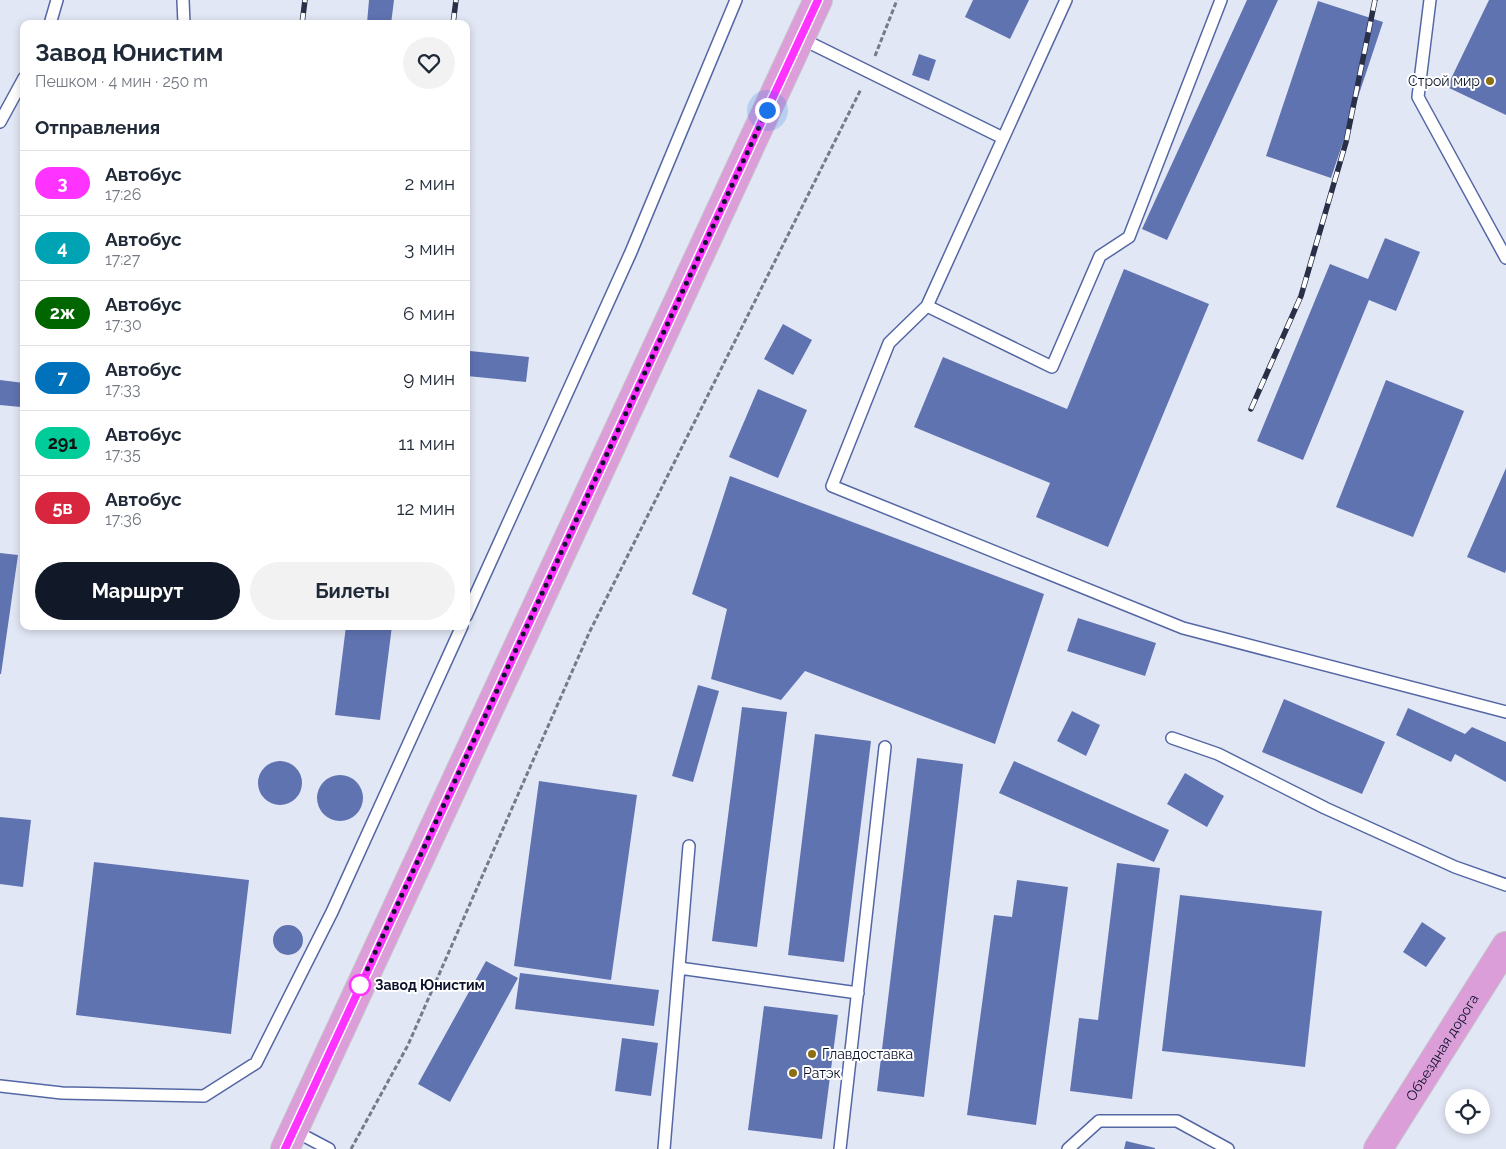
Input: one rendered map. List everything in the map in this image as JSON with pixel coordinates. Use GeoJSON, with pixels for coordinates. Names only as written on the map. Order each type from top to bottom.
{"type":"FeatureCollection","features":[{"type":"Feature","properties":{"kind":"main road"},"geometry":{"type":"LineString","coordinates":[[289,1140],[818,0]]}},
{"type":"Feature","properties":{"kind":"main road","name":"Объездная дорога"},"geometry":{"type":"LineString","coordinates":[[1378,1149],[1506,946]]}},
{"type":"Feature","properties":{"kind":"lane"},"geometry":{"type":"LineString","coordinates":[[51,20],[57,0]]}},
{"type":"Feature","properties":{"kind":"lane"},"geometry":{"type":"LineString","coordinates":[[183,0],[184,20]]}},
{"type":"Feature","properties":{"kind":"lane"},"geometry":{"type":"LineString","coordinates":[[470,607],[631,252],[736,0]]}},
{"type":"Feature","properties":{"kind":"lane"},"geometry":{"type":"LineString","coordinates":[[1066,0],[928,306],[889,342],[832,486],[1183,628],[1506,712]]}},
{"type":"Feature","properties":{"kind":"lane"},"geometry":{"type":"LineString","coordinates":[[928,306],[1052,367],[1100,256],[1129,238],[1221,0]]}},
{"type":"Feature","properties":{"kind":"lane"},"geometry":{"type":"LineString","coordinates":[[1430,0],[1418,97],[1506,258]]}},
{"type":"Feature","properties":{"kind":"lane"},"geometry":{"type":"LineString","coordinates":[[800,38],[1003,138]]}},
{"type":"Feature","properties":{"kind":"lane"},"geometry":{"type":"LineString","coordinates":[[0,122],[20,85]]}},
{"type":"Feature","properties":{"kind":"lane"},"geometry":{"type":"LineString","coordinates":[[0,1086],[62,1092],[204,1096],[256,1064],[332,912],[460,630]]}},
{"type":"Feature","properties":{"kind":"lane"},"geometry":{"type":"LineString","coordinates":[[1172,738],[1218,754],[1342,816],[1455,867],[1506,885]]}},
{"type":"Feature","properties":{"kind":"lane"},"geometry":{"type":"LineString","coordinates":[[840,1149],[885,746]]}},
{"type":"Feature","properties":{"kind":"lane"},"geometry":{"type":"LineString","coordinates":[[664,1149],[689,846]]}},
{"type":"Feature","properties":{"kind":"lane"},"geometry":{"type":"LineString","coordinates":[[679,968],[858,993]]}},
{"type":"Feature","properties":{"kind":"lane"},"geometry":{"type":"LineString","coordinates":[[1068,1149],[1099,1121],[1178,1121],[1228,1149]]}},
{"type":"Feature","properties":{"kind":"lane"},"geometry":{"type":"LineString","coordinates":[[289,1140],[329,1149]]}},
{"type":"Feature","properties":{"kind":"path"},"geometry":{"type":"LineString","coordinates":[[351,1149],[408,1045],[589,633],[780,254],[869,72],[897,0]]}},
{"type":"Feature","properties":{"kind":"building"},"geometry":{"type":"Polygon","coordinates":[[[369,0],[394,0],[392,20],[367,20],[369,0]]]}},
{"type":"Feature","properties":{"kind":"building"},"geometry":{"type":"Polygon","coordinates":[[[973,0],[1029,0],[1010,39],[965,17],[973,0]]]}},
{"type":"Feature","properties":{"kind":"building"},"geometry":{"type":"Polygon","coordinates":[[[1247,0],[1278,0],[1167,240],[1142,229],[1247,0]]]}},
{"type":"Feature","properties":{"kind":"building"},"geometry":{"type":"Polygon","coordinates":[[[1489,0],[1506,0],[1506,115],[1447,87],[1489,0]]]}},
{"type":"Feature","properties":{"kind":"building"},"geometry":{"type":"Polygon","coordinates":[[[1318,1],[1383,22],[1331,178],[1266,156],[1318,1]]]}},
{"type":"Feature","properties":{"kind":"building"},"geometry":{"type":"Polygon","coordinates":[[[919,54],[936,60],[929,81],[912,75],[919,54]]]}},
{"type":"Feature","properties":{"kind":"building"},"geometry":{"type":"Polygon","coordinates":[[[1385,238],[1420,252],[1396,311],[1369,300],[1303,460],[1257,441],[1330,264],[1368,279],[1385,238]]]}},
{"type":"Feature","properties":{"kind":"building"},"geometry":{"type":"Polygon","coordinates":[[[1124,269],[1209,304],[1108,547],[1036,517],[1050,483],[914,427],[943,357],[1067,409],[1124,269]]]}},
{"type":"Feature","properties":{"kind":"building"},"geometry":{"type":"Polygon","coordinates":[[[783,324],[812,340],[793,375],[764,359],[783,324]]]}},
{"type":"Feature","properties":{"kind":"building"},"geometry":{"type":"Polygon","coordinates":[[[470,351],[529,357],[526,382],[470,376],[470,351]]]}},
{"type":"Feature","properties":{"kind":"building"},"geometry":{"type":"Polygon","coordinates":[[[0,380],[20,382],[20,407],[0,405],[0,380]]]}},
{"type":"Feature","properties":{"kind":"building"},"geometry":{"type":"Polygon","coordinates":[[[1386,380],[1464,411],[1413,537],[1336,507],[1386,380]]]}},
{"type":"Feature","properties":{"kind":"building"},"geometry":{"type":"Polygon","coordinates":[[[758,389],[807,410],[778,478],[729,457],[758,389]]]}},
{"type":"Feature","properties":{"kind":"building"},"geometry":{"type":"Polygon","coordinates":[[[1506,468],[1506,570],[1505,573],[1467,557],[1506,468]]]}},
{"type":"Feature","properties":{"kind":"building"},"geometry":{"type":"Polygon","coordinates":[[[730,476],[1044,594],[995,744],[805,671],[781,700],[711,679],[727,609],[692,594],[730,476]]]}},
{"type":"Feature","properties":{"kind":"building"},"geometry":{"type":"Polygon","coordinates":[[[0,553],[18,555],[1,674],[0,674],[0,553]]]}},
{"type":"Feature","properties":{"kind":"building"},"geometry":{"type":"Polygon","coordinates":[[[1078,618],[1156,643],[1145,676],[1067,651],[1078,618]]]}},
{"type":"Feature","properties":{"kind":"building"},"geometry":{"type":"Polygon","coordinates":[[[346,630],[391,630],[380,720],[335,715],[346,630]]]}},
{"type":"Feature","properties":{"kind":"building"},"geometry":{"type":"Polygon","coordinates":[[[698,685],[719,691],[693,782],[672,776],[698,685]]]}},
{"type":"Feature","properties":{"kind":"building"},"geometry":{"type":"Polygon","coordinates":[[[1284,699],[1385,742],[1362,794],[1262,752],[1284,699]]]}},
{"type":"Feature","properties":{"kind":"building"},"geometry":{"type":"Polygon","coordinates":[[[742,707],[787,712],[757,947],[712,941],[742,707]]]}},
{"type":"Feature","properties":{"kind":"building"},"geometry":{"type":"Polygon","coordinates":[[[1408,708],[1465,734],[1472,727],[1506,742],[1506,782],[1455,754],[1451,762],[1396,735],[1408,708]]]}},
{"type":"Feature","properties":{"kind":"building"},"geometry":{"type":"Polygon","coordinates":[[[1072,711],[1100,725],[1086,756],[1057,741],[1072,711]]]}},
{"type":"Feature","properties":{"kind":"building"},"geometry":{"type":"Polygon","coordinates":[[[815,734],[871,741],[844,962],[788,955],[815,734]]]}},
{"type":"Feature","properties":{"kind":"building"},"geometry":{"type":"Polygon","coordinates":[[[917,758],[963,764],[924,1097],[877,1091],[917,758]]]}},
{"type":"Feature","properties":{"kind":"building"},"geometry":{"type":"Polygon","coordinates":[[[284,761],[296,767],[301,774],[301,792],[296,799],[289,804],[276,805],[268,802],[261,795],[258,779],[261,771],[268,764],[284,761]]]}},
{"type":"Feature","properties":{"kind":"building"},"geometry":{"type":"Polygon","coordinates":[[[1014,761],[1169,830],[1154,862],[999,793],[1014,761]]]}},
{"type":"Feature","properties":{"kind":"building"},"geometry":{"type":"Polygon","coordinates":[[[1185,773],[1224,796],[1207,827],[1167,804],[1185,773]]]}},
{"type":"Feature","properties":{"kind":"building"},"geometry":{"type":"Polygon","coordinates":[[[345,775],[357,781],[362,789],[362,807],[357,815],[349,820],[335,821],[323,815],[318,807],[317,793],[323,781],[331,776],[345,775]]]}},
{"type":"Feature","properties":{"kind":"building"},"geometry":{"type":"Polygon","coordinates":[[[539,781],[637,795],[611,980],[514,966],[539,781]]]}},
{"type":"Feature","properties":{"kind":"building"},"geometry":{"type":"Polygon","coordinates":[[[0,817],[31,820],[23,887],[0,884],[0,817]]]}},
{"type":"Feature","properties":{"kind":"building"},"geometry":{"type":"Polygon","coordinates":[[[94,862],[249,880],[231,1034],[76,1015],[94,862]]]}},
{"type":"Feature","properties":{"kind":"building"},"geometry":{"type":"Polygon","coordinates":[[[1117,863],[1160,868],[1132,1099],[1070,1091],[1079,1018],[1098,1020],[1117,863]]]}},
{"type":"Feature","properties":{"kind":"building"},"geometry":{"type":"Polygon","coordinates":[[[1017,880],[1068,887],[1036,1125],[967,1115],[994,915],[1012,917],[1017,880]]]}},
{"type":"Feature","properties":{"kind":"building"},"geometry":{"type":"Polygon","coordinates":[[[1180,895],[1322,911],[1305,1067],[1162,1051],[1180,895]]]}},
{"type":"Feature","properties":{"kind":"building"},"geometry":{"type":"Polygon","coordinates":[[[1422,922],[1446,938],[1426,967],[1403,952],[1422,922]]]}},
{"type":"Feature","properties":{"kind":"building"},"geometry":{"type":"Polygon","coordinates":[[[288,925],[299,929],[303,940],[299,951],[288,955],[277,951],[273,940],[277,929],[288,925]]]}},
{"type":"Feature","properties":{"kind":"building"},"geometry":{"type":"Polygon","coordinates":[[[486,961],[518,978],[450,1102],[418,1084],[486,961]]]}},
{"type":"Feature","properties":{"kind":"building"},"geometry":{"type":"Polygon","coordinates":[[[520,973],[659,990],[654,1026],[515,1009],[520,973]]]}},
{"type":"Feature","properties":{"kind":"building","name":"Ратэк"},"geometry":{"type":"Polygon","coordinates":[[[764,1006],[838,1015],[822,1139],[748,1130],[764,1006]]]}},
{"type":"Feature","properties":{"kind":"building"},"geometry":{"type":"Polygon","coordinates":[[[622,1038],[658,1043],[651,1096],[615,1091],[622,1038]]]}},
{"type":"Feature","properties":{"kind":"building"},"geometry":{"type":"Polygon","coordinates":[[[1126,1141],[1155,1148],[1155,1149],[1124,1149],[1126,1141]]]}},
{"type":"Feature","properties":{"kind":"railway"},"geometry":{"type":"LineString","coordinates":[[302,20],[305,0]]}},
{"type":"Feature","properties":{"kind":"railway"},"geometry":{"type":"LineString","coordinates":[[454,20],[456,0]]}},
{"type":"Feature","properties":{"kind":"railway"},"geometry":{"type":"LineString","coordinates":[[1251,409],[1301,296],[1346,142],[1375,0]]}},
{"type":"Feature","properties":{"kind":"bus line","name":"3"},"geometry":{"type":"LineString","coordinates":[[285,1149],[818,0]]}},
{"type":"Feature","properties":{"kind":"place","name":"Строй мир"},"geometry":{"type":"Point","coordinates":[1490,81]}},
{"type":"Feature","properties":{"kind":"place","name":"Завод Юнистим"},"geometry":{"type":"Point","coordinates":[360,985]}},
{"type":"Feature","properties":{"kind":"place","name":"Главдоставка"},"geometry":{"type":"Point","coordinates":[812,1054]}},
{"type":"Feature","properties":{"kind":"place","name":"Ратэк"},"geometry":{"type":"Point","coordinates":[793,1073]}},
{"type":"Feature","properties":{"kind":"route"},"geometry":{"type":"LineString","coordinates":[[360,985],[767,110]]}}]}
